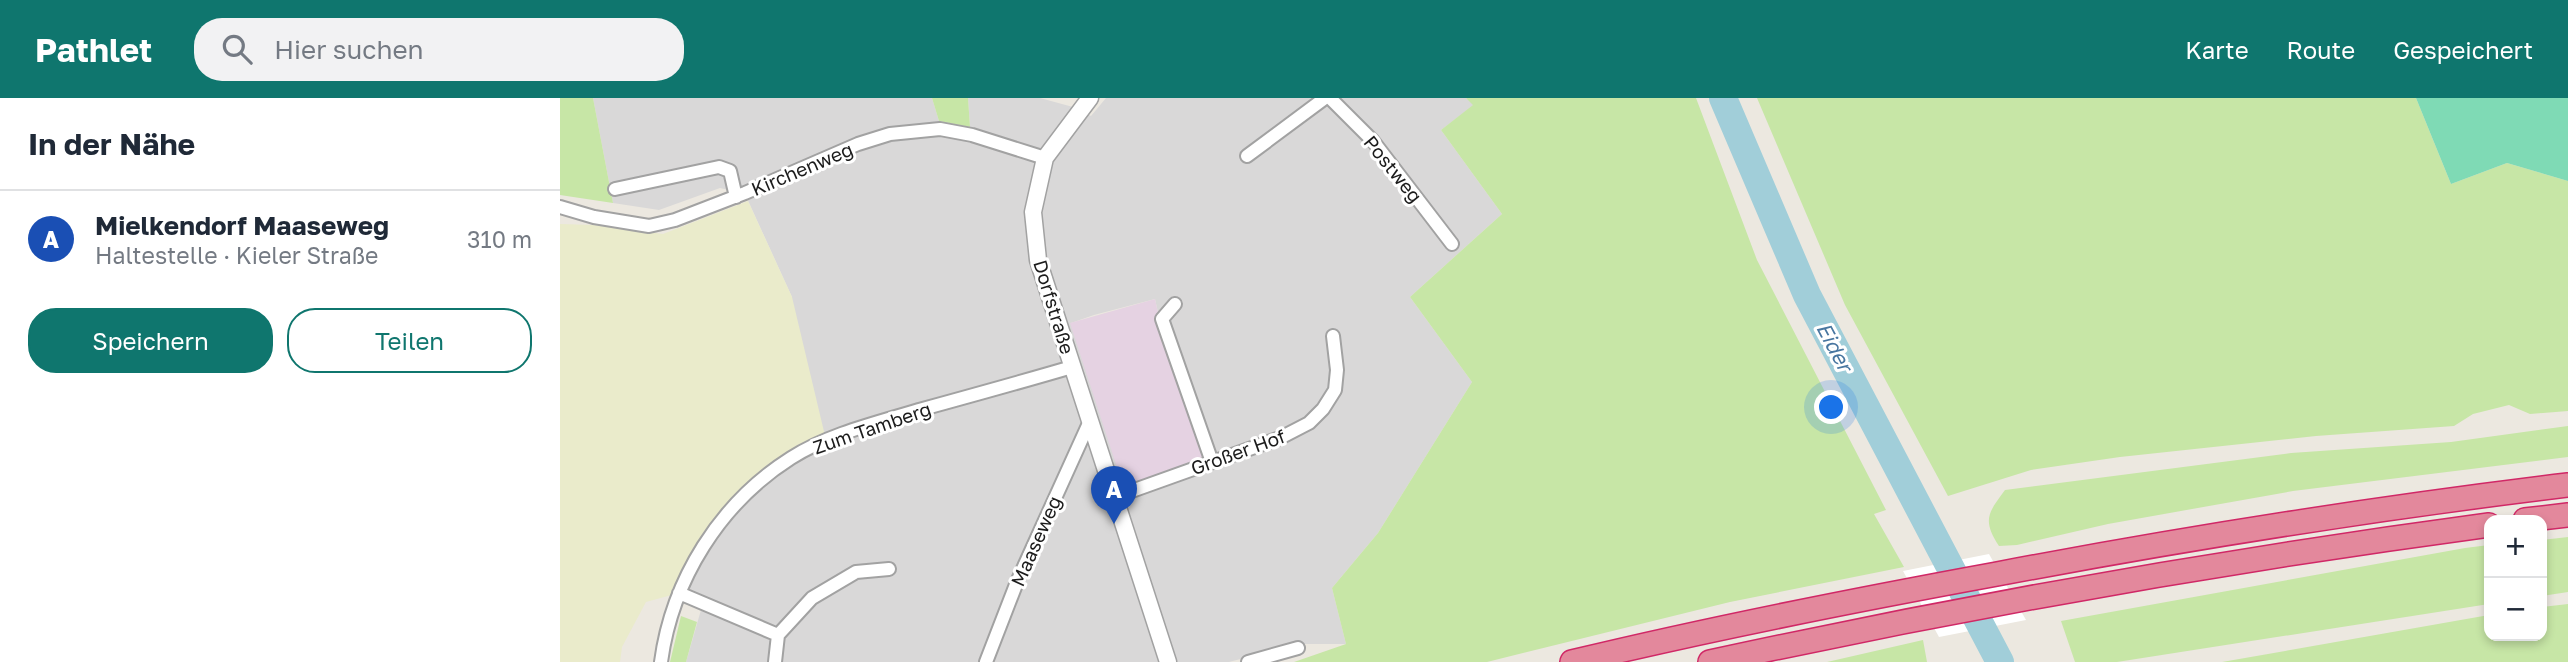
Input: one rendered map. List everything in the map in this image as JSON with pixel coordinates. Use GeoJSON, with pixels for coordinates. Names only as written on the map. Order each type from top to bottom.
{"type":"FeatureCollection","features":[{"type":"Feature","properties":{"kind":"highway"},"geometry":{"type":"LineString","coordinates":[[1572,662],[1788,614],[2126,549],[2320,518],[2568,485]]}},
{"type":"Feature","properties":{"kind":"highway"},"geometry":{"type":"LineString","coordinates":[[2547,517],[2568,515]]}},
{"type":"Feature","properties":{"kind":"highway"},"geometry":{"type":"LineString","coordinates":[[1710,662],[2015,601],[2339,545],[2484,526]]}},
{"type":"Feature","properties":{"kind":"street","name":"Dorfstraße"},"geometry":{"type":"LineString","coordinates":[[1090,98],[1045,158],[1033,212],[1038,260],[1168,662]]}},
{"type":"Feature","properties":{"kind":"street"},"geometry":{"type":"LineString","coordinates":[[1247,156],[1325,98]]}},
{"type":"Feature","properties":{"kind":"street","name":"Postweg"},"geometry":{"type":"LineString","coordinates":[[1330,98],[1373,141],[1452,244]]}},
{"type":"Feature","properties":{"kind":"street","name":"Kirchenweg"},"geometry":{"type":"LineString","coordinates":[[560,208],[649,226],[675,220],[736,197],[858,144],[890,134],[940,129],[972,135],[1045,158]]}},
{"type":"Feature","properties":{"kind":"street"},"geometry":{"type":"LineString","coordinates":[[615,189],[719,167],[730,171],[736,197]]}},
{"type":"Feature","properties":{"kind":"street"},"geometry":{"type":"LineString","coordinates":[[1175,304],[1162,319],[1212,462]]}},
{"type":"Feature","properties":{"kind":"street","name":"Großer Hof"},"geometry":{"type":"LineString","coordinates":[[1113,491],[1212,462],[1280,438],[1309,423],[1323,410],[1335,390],[1337,370],[1334,337]]}},
{"type":"Feature","properties":{"kind":"street","name":"Zum Tamberg"},"geometry":{"type":"LineString","coordinates":[[661,662],[663,641],[697,554],[728,512],[755,485],[791,458],[826,440],[872,424],[1073,367]]}},
{"type":"Feature","properties":{"kind":"street","name":"Maaseweg"},"geometry":{"type":"LineString","coordinates":[[986,662],[1017,582],[1090,421]]}},
{"type":"Feature","properties":{"kind":"street"},"geometry":{"type":"LineString","coordinates":[[775,662],[778,635],[812,598],[856,572],[889,569]]}},
{"type":"Feature","properties":{"kind":"street"},"geometry":{"type":"LineString","coordinates":[[680,593],[778,635]]}},
{"type":"Feature","properties":{"kind":"street"},"geometry":{"type":"LineString","coordinates":[[1248,662],[1298,648]]}},
{"type":"Feature","properties":{"kind":"shaded area"},"geometry":{"type":"Polygon","coordinates":[[[593,98],[932,98],[939,121],[970,127],[968,98],[1040,98],[1073,107],[1091,116],[1106,98],[1466,98],[1474,105],[1441,130],[1502,214],[1410,297],[1472,382],[1378,533],[1332,588],[1346,644],[1298,644],[1229,662],[686,662],[703,603],[679,593],[792,297],[745,194],[720,188],[659,210],[613,203],[593,98]],[[1155,299],[1071,323],[1161,326],[1155,299]]]}},
{"type":"Feature","properties":{"kind":"shaded area"},"geometry":{"type":"Polygon","coordinates":[[[1155,299],[1161,326],[1206,459],[1124,489],[1070,323],[1155,299]]]}},
{"type":"Feature","properties":{"kind":"green space"},"geometry":{"type":"Polygon","coordinates":[[[560,98],[593,98],[613,203],[560,195],[560,98]]]}},
{"type":"Feature","properties":{"kind":"green space"},"geometry":{"type":"Polygon","coordinates":[[[932,98],[968,98],[970,127],[939,121],[932,98]]]}},
{"type":"Feature","properties":{"kind":"green space"},"geometry":{"type":"Polygon","coordinates":[[[1466,98],[1696,98],[1757,260],[1886,510],[1874,514],[1904,567],[1730,602],[1487,662],[1294,662],[1346,644],[1332,588],[1378,533],[1472,382],[1410,297],[1502,214],[1441,130],[1473,105],[1466,98]]]}},
{"type":"Feature","properties":{"kind":"green space"},"geometry":{"type":"Polygon","coordinates":[[[1757,98],[2416,98],[2451,184],[2507,163],[2568,181],[2568,411],[2530,414],[2509,405],[2473,414],[2454,426],[2316,436],[2120,457],[2031,470],[1948,496],[1845,305],[1757,98]]]}},
{"type":"Feature","properties":{"kind":"green space"},"geometry":{"type":"Polygon","coordinates":[[[2416,98],[2568,98],[2568,181],[2507,163],[2451,184],[2416,98]]]}},
{"type":"Feature","properties":{"kind":"green space"},"geometry":{"type":"Polygon","coordinates":[[[748,201],[792,297],[826,440],[791,458],[728,512],[679,593],[646,602],[622,647],[620,662],[560,662],[560,224],[593,225],[663,234],[748,201]]]}},
{"type":"Feature","properties":{"kind":"green space"},"geometry":{"type":"Polygon","coordinates":[[[2568,426],[2568,457],[2293,491],[2108,524],[2017,545],[1999,546],[1990,530],[1991,511],[2005,490],[2291,453],[2451,442],[2568,426]]]}},
{"type":"Feature","properties":{"kind":"green space"},"geometry":{"type":"Polygon","coordinates":[[[2568,537],[2568,592],[2547,595],[2547,539],[2568,537]]]}},
{"type":"Feature","properties":{"kind":"green space"},"geometry":{"type":"Polygon","coordinates":[[[2484,546],[2484,605],[2117,662],[2075,662],[2061,621],[2484,546]]]}},
{"type":"Feature","properties":{"kind":"green space"},"geometry":{"type":"Polygon","coordinates":[[[2568,604],[2568,662],[2222,662],[2484,616],[2484,641],[2547,641],[2547,606],[2568,604]]]}},
{"type":"Feature","properties":{"kind":"green space"},"geometry":{"type":"Polygon","coordinates":[[[681,616],[697,622],[686,662],[670,662],[681,616]]]}},
{"type":"Feature","properties":{"kind":"green space"},"geometry":{"type":"Polygon","coordinates":[[[1923,640],[1927,662],[1827,662],[1923,640]]]}},
{"type":"Feature","properties":{"kind":"pier"},"geometry":{"type":"Polygon","coordinates":[[[1989,554],[2026,620],[1939,637],[1903,571],[1989,554]]]}},
{"type":"Feature","properties":{"kind":"waterway","name":"Eider"},"geometry":{"type":"LineString","coordinates":[[1723,98],[1807,295],[2000,662]]}},
{"type":"Feature","properties":{"kind":"place","name":"Mielkendorf Maaseweg"},"geometry":{"type":"Point","coordinates":[1114,524]}}]}
